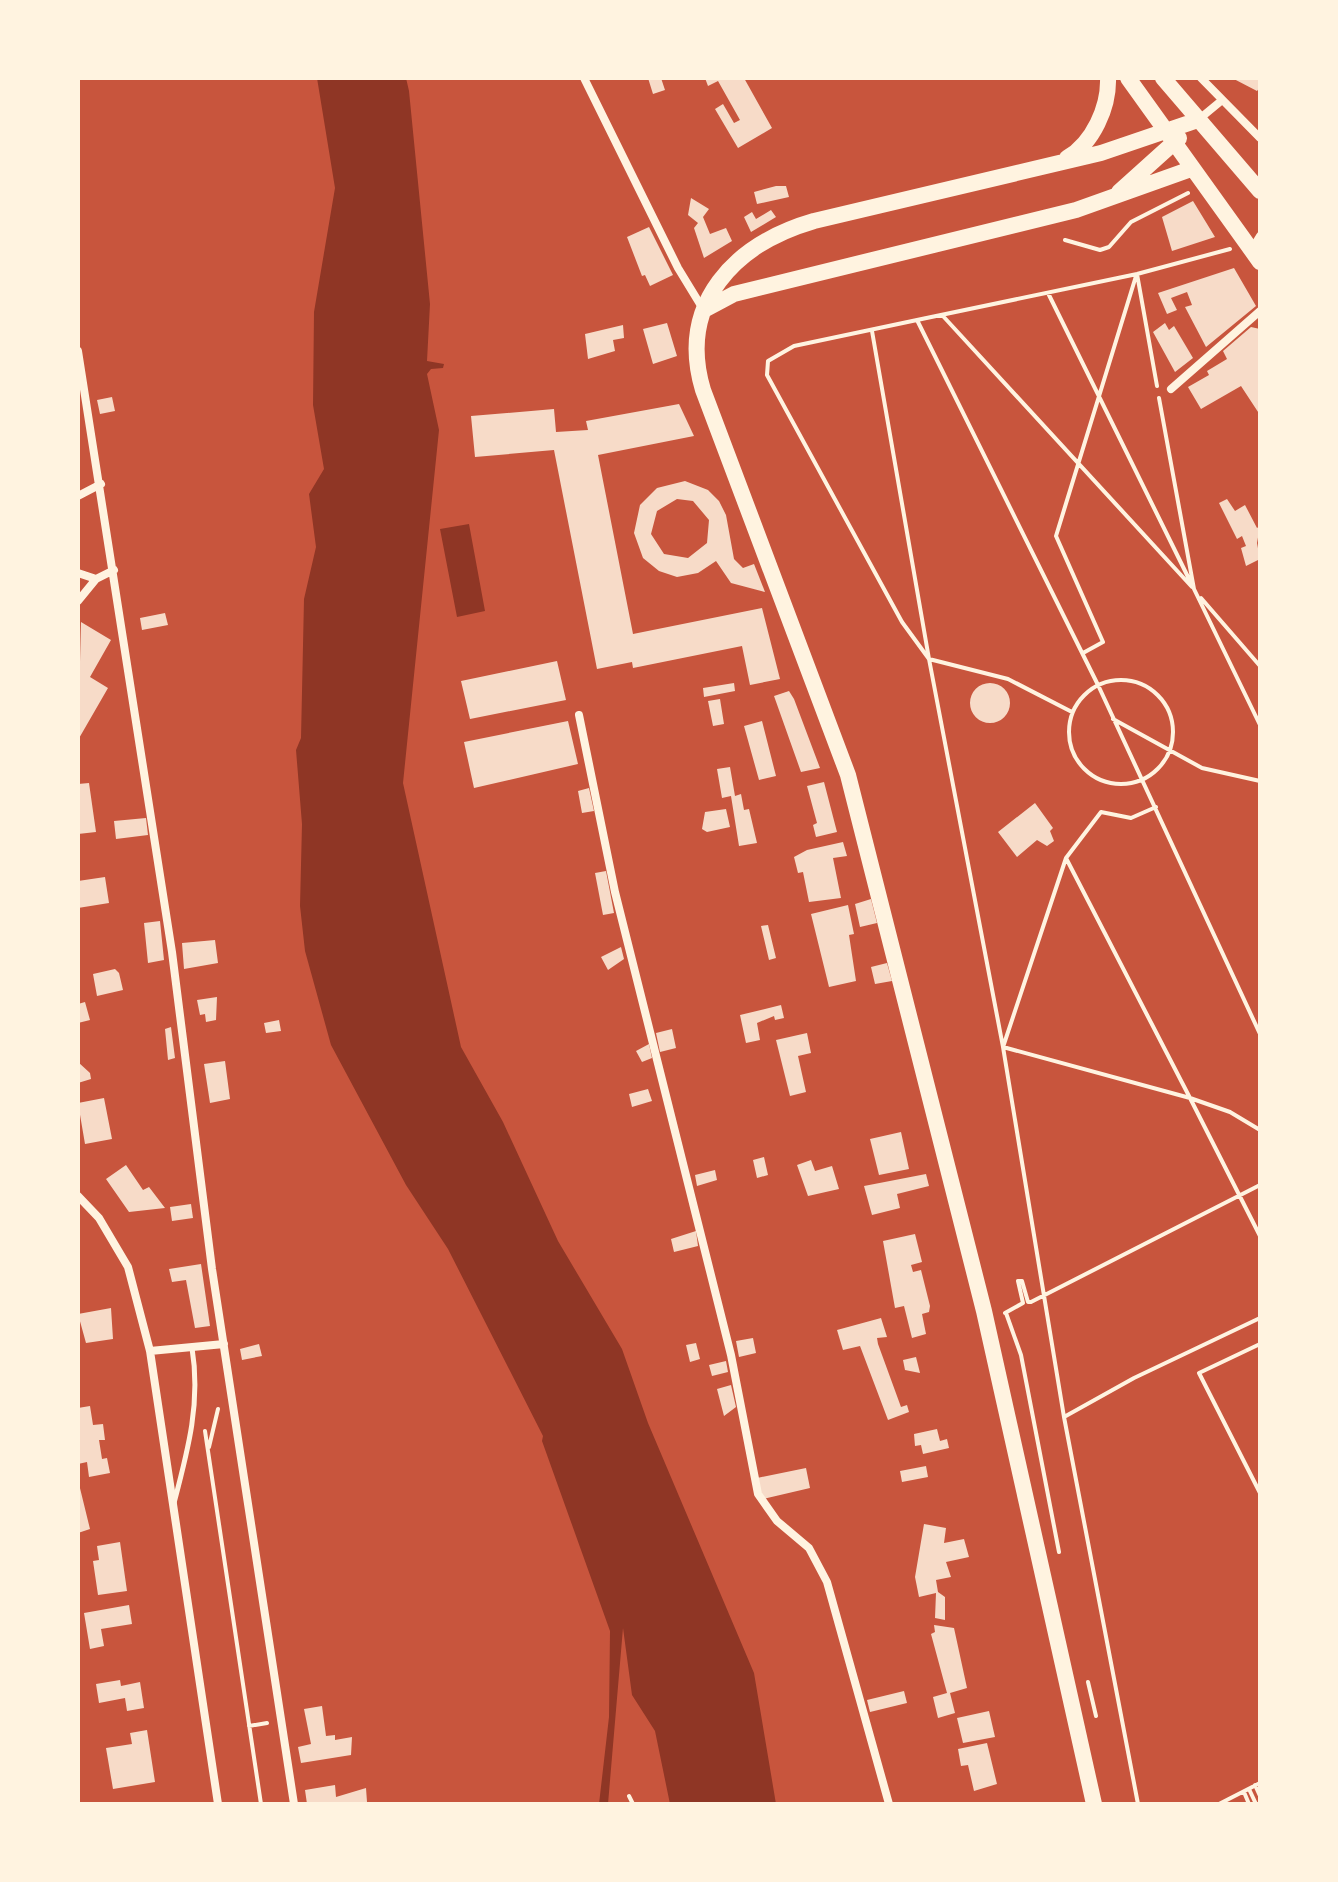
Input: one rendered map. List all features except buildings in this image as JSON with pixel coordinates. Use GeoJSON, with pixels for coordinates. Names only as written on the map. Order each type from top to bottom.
{"type":"FeatureCollection","features":[{"type":"Feature","properties":{"kind":"main road"},"geometry":{"type":"LineString","coordinates":[[1059,163],[1075,154],[1093,132],[1103,108],[1108,78]]}},
{"type":"Feature","properties":{"kind":"main road"},"geometry":{"type":"LineString","coordinates":[[1128,78],[1255,258]]}},
{"type":"Feature","properties":{"kind":"main road"},"geometry":{"type":"LineString","coordinates":[[1163,78],[1260,191]]}},
{"type":"Feature","properties":{"kind":"main road"},"geometry":{"type":"LineString","coordinates":[[1108,201],[1169,137],[1198,120]]}},
{"type":"Feature","properties":{"kind":"main road"},"geometry":{"type":"LineString","coordinates":[[1094,1804],[984,1311],[848,775],[697,372],[696,336],[704,310],[729,267],[749,249],[791,227],[1169,137]]}},
{"type":"Feature","properties":{"kind":"main road"},"geometry":{"type":"LineString","coordinates":[[704,310],[734,294],[1108,201],[1191,169]]}},
{"type":"Feature","properties":{"kind":"main road"},"geometry":{"type":"LineString","coordinates":[[1083,1748],[1104,1804]]}},
{"type":"Feature","properties":{"kind":"street"},"geometry":{"type":"LineString","coordinates":[[584,78],[678,268],[704,310]]}},
{"type":"Feature","properties":{"kind":"street"},"geometry":{"type":"LineString","coordinates":[[1201,78],[1260,138]]}},
{"type":"Feature","properties":{"kind":"street"},"geometry":{"type":"LineString","coordinates":[[1198,120],[1221,101]]}},
{"type":"Feature","properties":{"kind":"street"},"geometry":{"type":"LineString","coordinates":[[1260,236],[1255,258],[1260,276]]}},
{"type":"Feature","properties":{"kind":"street"},"geometry":{"type":"LineString","coordinates":[[1171,389],[1260,311]]}},
{"type":"Feature","properties":{"kind":"street"},"geometry":{"type":"LineString","coordinates":[[78,351],[172,952],[224,1344],[294,1804]]}},
{"type":"Feature","properties":{"kind":"street"},"geometry":{"type":"LineString","coordinates":[[78,496],[101,484]]}},
{"type":"Feature","properties":{"kind":"street"},"geometry":{"type":"LineString","coordinates":[[78,601],[96,579],[114,570]]}},
{"type":"Feature","properties":{"kind":"street"},"geometry":{"type":"LineString","coordinates":[[78,573],[96,579]]}},
{"type":"Feature","properties":{"kind":"street"},"geometry":{"type":"LineString","coordinates":[[579,715],[615,892],[731,1355],[758,1494],[777,1521],[809,1548],[827,1582],[889,1804]]}},
{"type":"Feature","properties":{"kind":"street"},"geometry":{"type":"LineString","coordinates":[[78,1196],[107,1229],[128,1267],[150,1351],[218,1804]]}},
{"type":"Feature","properties":{"kind":"street"},"geometry":{"type":"LineString","coordinates":[[150,1351],[224,1344]]}},
{"type":"Feature","properties":{"kind":"lane"},"geometry":{"type":"LineString","coordinates":[[174,1504],[194,1409],[197,1381],[192,1347]]}},
{"type":"Feature","properties":{"kind":"path"},"geometry":{"type":"LineString","coordinates":[[1065,240],[1100,250],[1109,247],[1131,222],[1185,193],[1197,195]]}},
{"type":"Feature","properties":{"kind":"path"},"geometry":{"type":"LineString","coordinates":[[1072,712],[1008,679],[929,659],[902,622],[767,375],[768,361],[779,352],[1224,253]]}},
{"type":"Feature","properties":{"kind":"path"},"geometry":{"type":"LineString","coordinates":[[1083,653],[1103,642],[1056,536],[1137,274]]}},
{"type":"Feature","properties":{"kind":"path"},"geometry":{"type":"LineString","coordinates":[[1137,274],[1195,591]]}},
{"type":"Feature","properties":{"kind":"path"},"geometry":{"type":"LineString","coordinates":[[1047,293],[1260,725]]}},
{"type":"Feature","properties":{"kind":"path"},"geometry":{"type":"LineString","coordinates":[[942,315],[1260,666]]}},
{"type":"Feature","properties":{"kind":"path"},"geometry":{"type":"LineString","coordinates":[[917,320],[1083,653],[1260,1034]]}},
{"type":"Feature","properties":{"kind":"path"},"geometry":{"type":"LineString","coordinates":[[872,331],[929,659],[1003,1047],[1064,1417],[1138,1804]]}},
{"type":"Feature","properties":{"kind":"path"},"geometry":{"type":"LineString","coordinates":[[1115,680],[1133,681],[1149,688],[1170,715],[1171,751],[1165,762],[1143,779],[1113,784],[1085,770],[1070,742],[1072,712],[1084,695],[1098,685],[1115,680]]}},
{"type":"Feature","properties":{"kind":"path"},"geometry":{"type":"LineString","coordinates":[[1113,719],[1202,768],[1260,781]]}},
{"type":"Feature","properties":{"kind":"path"},"geometry":{"type":"LineString","coordinates":[[1003,1047],[1066,858],[1101,812],[1131,818],[1156,807]]}},
{"type":"Feature","properties":{"kind":"path"},"geometry":{"type":"LineString","coordinates":[[1066,858],[1260,1236]]}},
{"type":"Feature","properties":{"kind":"path"},"geometry":{"type":"LineString","coordinates":[[1003,1047],[1190,1098],[1230,1112],[1260,1130]]}},
{"type":"Feature","properties":{"kind":"path"},"geometry":{"type":"LineString","coordinates":[[1061,1562],[1021,1355],[1006,1313],[1023,1303],[1018,1281],[1022,1281],[1028,1302],[1043,1297],[1260,1185]]}},
{"type":"Feature","properties":{"kind":"path"},"geometry":{"type":"LineString","coordinates":[[1064,1417],[1134,1378],[1260,1318]]}},
{"type":"Feature","properties":{"kind":"path"},"geometry":{"type":"LineString","coordinates":[[1260,1344],[1199,1373],[1260,1493]]}},
{"type":"Feature","properties":{"kind":"path"},"geometry":{"type":"LineString","coordinates":[[208,1453],[218,1409],[230,1385]]}},
{"type":"Feature","properties":{"kind":"path"},"geometry":{"type":"LineString","coordinates":[[194,1409],[203,1414],[261,1804]]}},
{"type":"Feature","properties":{"kind":"path"},"geometry":{"type":"LineString","coordinates":[[1087,1677],[1097,1722]]}},
{"type":"Feature","properties":{"kind":"path"},"geometry":{"type":"LineString","coordinates":[[249,1726],[270,1723]]}},
{"type":"Feature","properties":{"kind":"path"},"geometry":{"type":"LineString","coordinates":[[1219,1804],[1258,1784],[1260,1796]]}},
{"type":"Feature","properties":{"kind":"path"},"geometry":{"type":"LineString","coordinates":[[1236,1804],[1241,1793]]}},
{"type":"Feature","properties":{"kind":"path"},"geometry":{"type":"LineString","coordinates":[[1241,1793],[1242,1804]]}},
{"type":"Feature","properties":{"kind":"path"},"geometry":{"type":"LineString","coordinates":[[1241,1793],[1249,1804]]}},
{"type":"Feature","properties":{"kind":"path"},"geometry":{"type":"LineString","coordinates":[[1241,1793],[1256,1804]]}},
{"type":"Feature","properties":{"kind":"path"},"geometry":{"type":"LineString","coordinates":[[629,1796],[633,1804]]}},
{"type":"Feature","properties":{"kind":"shaded area"},"geometry":{"type":"Polygon","coordinates":[[[317,78],[406,78],[409,91],[430,304],[427,361],[444,364],[443,368],[431,369],[427,374],[439,430],[403,783],[461,1047],[503,1122],[558,1241],[622,1349],[648,1423],[754,1673],[776,1804],[670,1804],[655,1731],[632,1695],[623,1628],[608,1804],[599,1804],[609,1717],[610,1631],[542,1441],[543,1436],[448,1249],[406,1185],[331,1045],[305,951],[300,906],[302,824],[296,750],[301,738],[304,599],[316,547],[309,494],[324,469],[313,405],[314,312],[335,188],[317,78]]]}},
{"type":"Feature","properties":{"kind":"shaded area"},"geometry":{"type":"Polygon","coordinates":[[[469,524],[485,611],[457,617],[440,529],[469,524]]]}}]}
